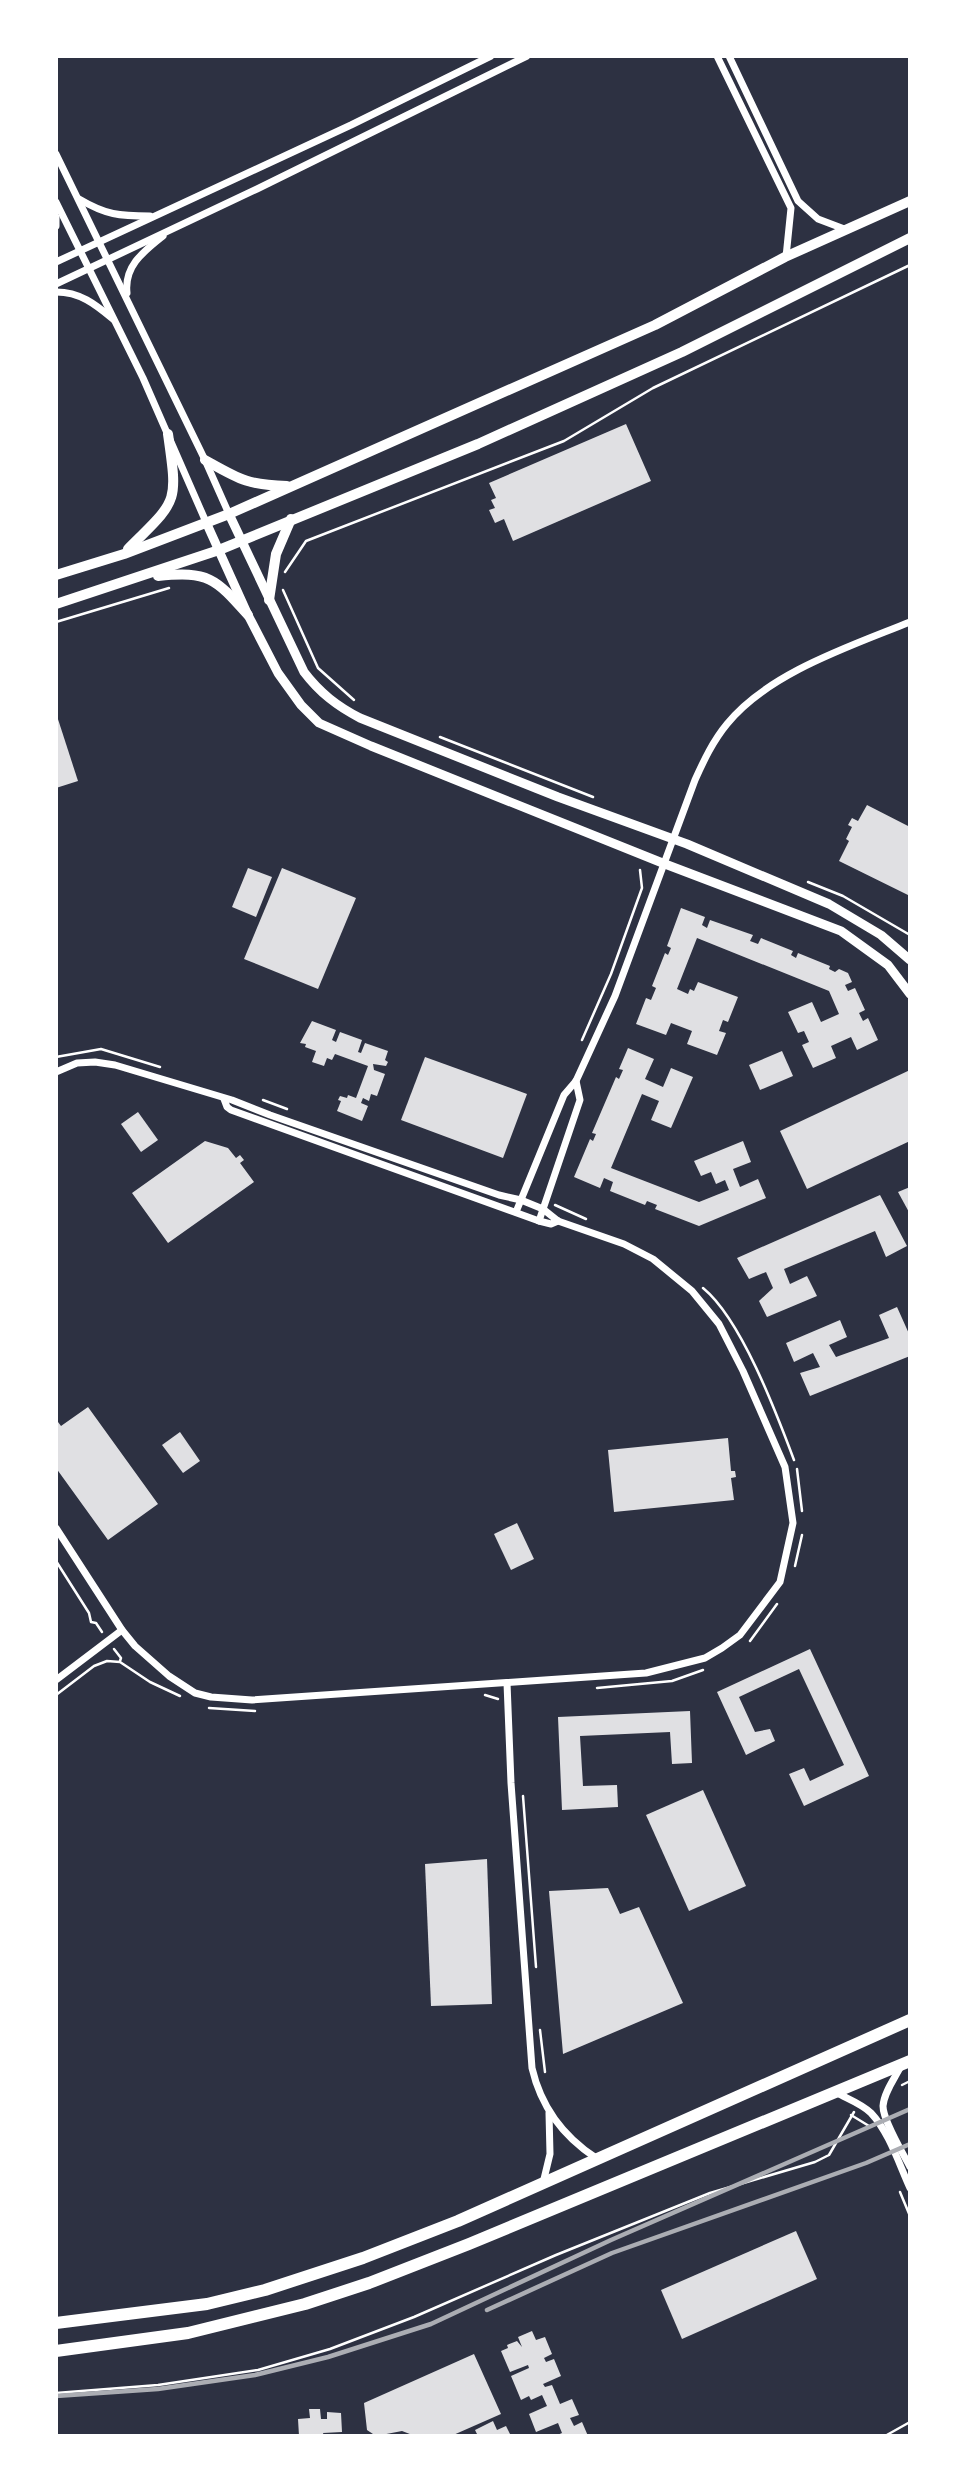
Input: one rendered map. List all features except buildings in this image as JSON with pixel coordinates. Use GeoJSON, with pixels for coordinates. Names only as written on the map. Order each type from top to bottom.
{"type":"FeatureCollection","features":[{"type":"Feature","properties":{"kind":"main road"},"geometry":{"type":"LineString","coordinates":[[56,575],[124,554],[229,514],[655,325],[785,257],[910,201]]}},
{"type":"Feature","properties":{"kind":"main road"},"geometry":{"type":"LineString","coordinates":[[56,604],[219,550],[478,444],[682,352],[910,238]]}},
{"type":"Feature","properties":{"kind":"main road"},"geometry":{"type":"LineString","coordinates":[[124,554],[167,511],[173,497],[174,481],[168,434]]}},
{"type":"Feature","properties":{"kind":"main road"},"geometry":{"type":"LineString","coordinates":[[205,460],[247,482],[291,486]]}},
{"type":"Feature","properties":{"kind":"main road"},"geometry":{"type":"LineString","coordinates":[[269,600],[275,559],[290,519]]}},
{"type":"Feature","properties":{"kind":"main road"},"geometry":{"type":"LineString","coordinates":[[137,578],[176,574],[201,575],[217,582],[248,615]]}},
{"type":"Feature","properties":{"kind":"main road"},"geometry":{"type":"LineString","coordinates":[[56,2323],[207,2304],[363,2258],[458,2221],[910,2020]]}},
{"type":"Feature","properties":{"kind":"main road"},"geometry":{"type":"LineString","coordinates":[[56,2351],[188,2333],[305,2304],[369,2283],[906,2063]]}},
{"type":"Feature","properties":{"kind":"main road"},"geometry":{"type":"LineString","coordinates":[[458,2221],[469,2244]]}},
{"type":"Feature","properties":{"kind":"street"},"geometry":{"type":"LineString","coordinates":[[56,262],[351,125],[491,56]]}},
{"type":"Feature","properties":{"kind":"street"},"geometry":{"type":"LineString","coordinates":[[56,284],[527,56]]}},
{"type":"Feature","properties":{"kind":"street"},"geometry":{"type":"LineString","coordinates":[[717,56],[791,208],[785,257]]}},
{"type":"Feature","properties":{"kind":"street"},"geometry":{"type":"LineString","coordinates":[[729,56],[798,201],[818,219],[847,230]]}},
{"type":"Feature","properties":{"kind":"street"},"geometry":{"type":"LineString","coordinates":[[56,154],[205,460],[269,600],[304,672],[316,689],[335,705],[360,719],[674,840],[829,904],[881,935],[910,960]]}},
{"type":"Feature","properties":{"kind":"street"},"geometry":{"type":"LineString","coordinates":[[78,199],[99,211],[121,216],[152,216]]}},
{"type":"Feature","properties":{"kind":"street"},"geometry":{"type":"LineString","coordinates":[[56,202],[116,322],[248,615],[278,673],[301,705],[319,723],[665,864],[841,931],[888,965],[910,994]]}},
{"type":"Feature","properties":{"kind":"street"},"geometry":{"type":"LineString","coordinates":[[56,217],[56,226]]}},
{"type":"Feature","properties":{"kind":"street"},"geometry":{"type":"LineString","coordinates":[[128,301],[125,279],[138,257],[174,227]]}},
{"type":"Feature","properties":{"kind":"street"},"geometry":{"type":"LineString","coordinates":[[56,292],[73,293],[90,300],[116,322]]}},
{"type":"Feature","properties":{"kind":"street"},"geometry":{"type":"LineString","coordinates":[[516,1212],[564,1094],[576,1080],[615,996],[695,780],[711,746],[739,711],[783,677],[910,622]]}},
{"type":"Feature","properties":{"kind":"street"},"geometry":{"type":"LineString","coordinates":[[56,1072],[77,1063],[95,1062],[136,1069],[246,1104],[270,1115],[499,1195],[521,1200],[543,1209],[558,1221],[624,1244],[653,1259],[692,1291],[719,1324],[748,1381],[785,1467],[793,1523],[780,1582],[740,1634],[705,1658],[646,1673],[230,1700],[195,1693],[169,1676],[135,1646],[56,1528]]}},
{"type":"Feature","properties":{"kind":"street"},"geometry":{"type":"LineString","coordinates":[[539,1221],[579,1100],[576,1080]]}},
{"type":"Feature","properties":{"kind":"street"},"geometry":{"type":"LineString","coordinates":[[224,1099],[231,1110],[539,1221],[551,1224],[558,1221]]}},
{"type":"Feature","properties":{"kind":"street"},"geometry":{"type":"LineString","coordinates":[[56,1681],[122,1630]]}},
{"type":"Feature","properties":{"kind":"street"},"geometry":{"type":"LineString","coordinates":[[507,1683],[511,1783],[530,2043],[536,2084],[549,2113],[579,2147],[596,2158]]}},
{"type":"Feature","properties":{"kind":"street"},"geometry":{"type":"LineString","coordinates":[[906,2063],[887,2093],[883,2107],[910,2167]]}},
{"type":"Feature","properties":{"kind":"street"},"geometry":{"type":"LineString","coordinates":[[837,2093],[870,2112],[880,2125],[910,2188]]}},
{"type":"Feature","properties":{"kind":"street"},"geometry":{"type":"LineString","coordinates":[[543,2183],[550,2154],[549,2113]]}},
{"type":"Feature","properties":{"kind":"path"},"geometry":{"type":"LineString","coordinates":[[285,572],[306,541],[564,441],[653,388],[910,265]]}},
{"type":"Feature","properties":{"kind":"path"},"geometry":{"type":"LineString","coordinates":[[279,581],[318,668],[359,705]]}},
{"type":"Feature","properties":{"kind":"path"},"geometry":{"type":"LineString","coordinates":[[56,622],[174,586]]}},
{"type":"Feature","properties":{"kind":"path"},"geometry":{"type":"LineString","coordinates":[[435,735],[595,797]]}},
{"type":"Feature","properties":{"kind":"path"},"geometry":{"type":"LineString","coordinates":[[580,1045],[611,974],[642,888],[639,870]]}},
{"type":"Feature","properties":{"kind":"path"},"geometry":{"type":"LineString","coordinates":[[56,1057],[101,1049],[170,1070]]}},
{"type":"Feature","properties":{"kind":"path"},"geometry":{"type":"LineString","coordinates":[[254,1098],[296,1113]]}},
{"type":"Feature","properties":{"kind":"path"},"geometry":{"type":"LineString","coordinates":[[555,1205],[590,1221]]}},
{"type":"Feature","properties":{"kind":"path"},"geometry":{"type":"LineString","coordinates":[[696,1283],[721,1305],[730,1320],[783,1429],[796,1463],[802,1519]]}},
{"type":"Feature","properties":{"kind":"path"},"geometry":{"type":"LineString","coordinates":[[792,1574],[802,1531]]}},
{"type":"Feature","properties":{"kind":"path"},"geometry":{"type":"LineString","coordinates":[[56,1561],[89,1613],[90,1622],[96,1623]]}},
{"type":"Feature","properties":{"kind":"path"},"geometry":{"type":"LineString","coordinates":[[771,1614],[778,1604]]}},
{"type":"Feature","properties":{"kind":"path"},"geometry":{"type":"LineString","coordinates":[[523,1788],[536,1972]]}},
{"type":"Feature","properties":{"kind":"path"},"geometry":{"type":"LineString","coordinates":[[540,2025],[545,2074]]}},
{"type":"Feature","properties":{"kind":"path"},"geometry":{"type":"LineString","coordinates":[[56,2393],[158,2385],[258,2370],[330,2349],[414,2317],[556,2255],[710,2193],[815,2162],[829,2155],[851,2115],[873,2129]]}},
{"type":"Feature","properties":{"kind":"path"},"geometry":{"type":"LineString","coordinates":[[900,2192],[910,2217]]}},
{"type":"Feature","properties":{"kind":"path"},"geometry":{"type":"LineString","coordinates":[[885,2436],[910,2422]]}},
{"type":"Feature","properties":{"kind":"railway"},"geometry":{"type":"LineString","coordinates":[[56,2396],[158,2389],[255,2375],[328,2357],[431,2324],[611,2240],[910,2109]]}},
{"type":"Feature","properties":{"kind":"railway"},"geometry":{"type":"LineString","coordinates":[[487,2310],[612,2253],[866,2163],[910,2144]]}}]}
